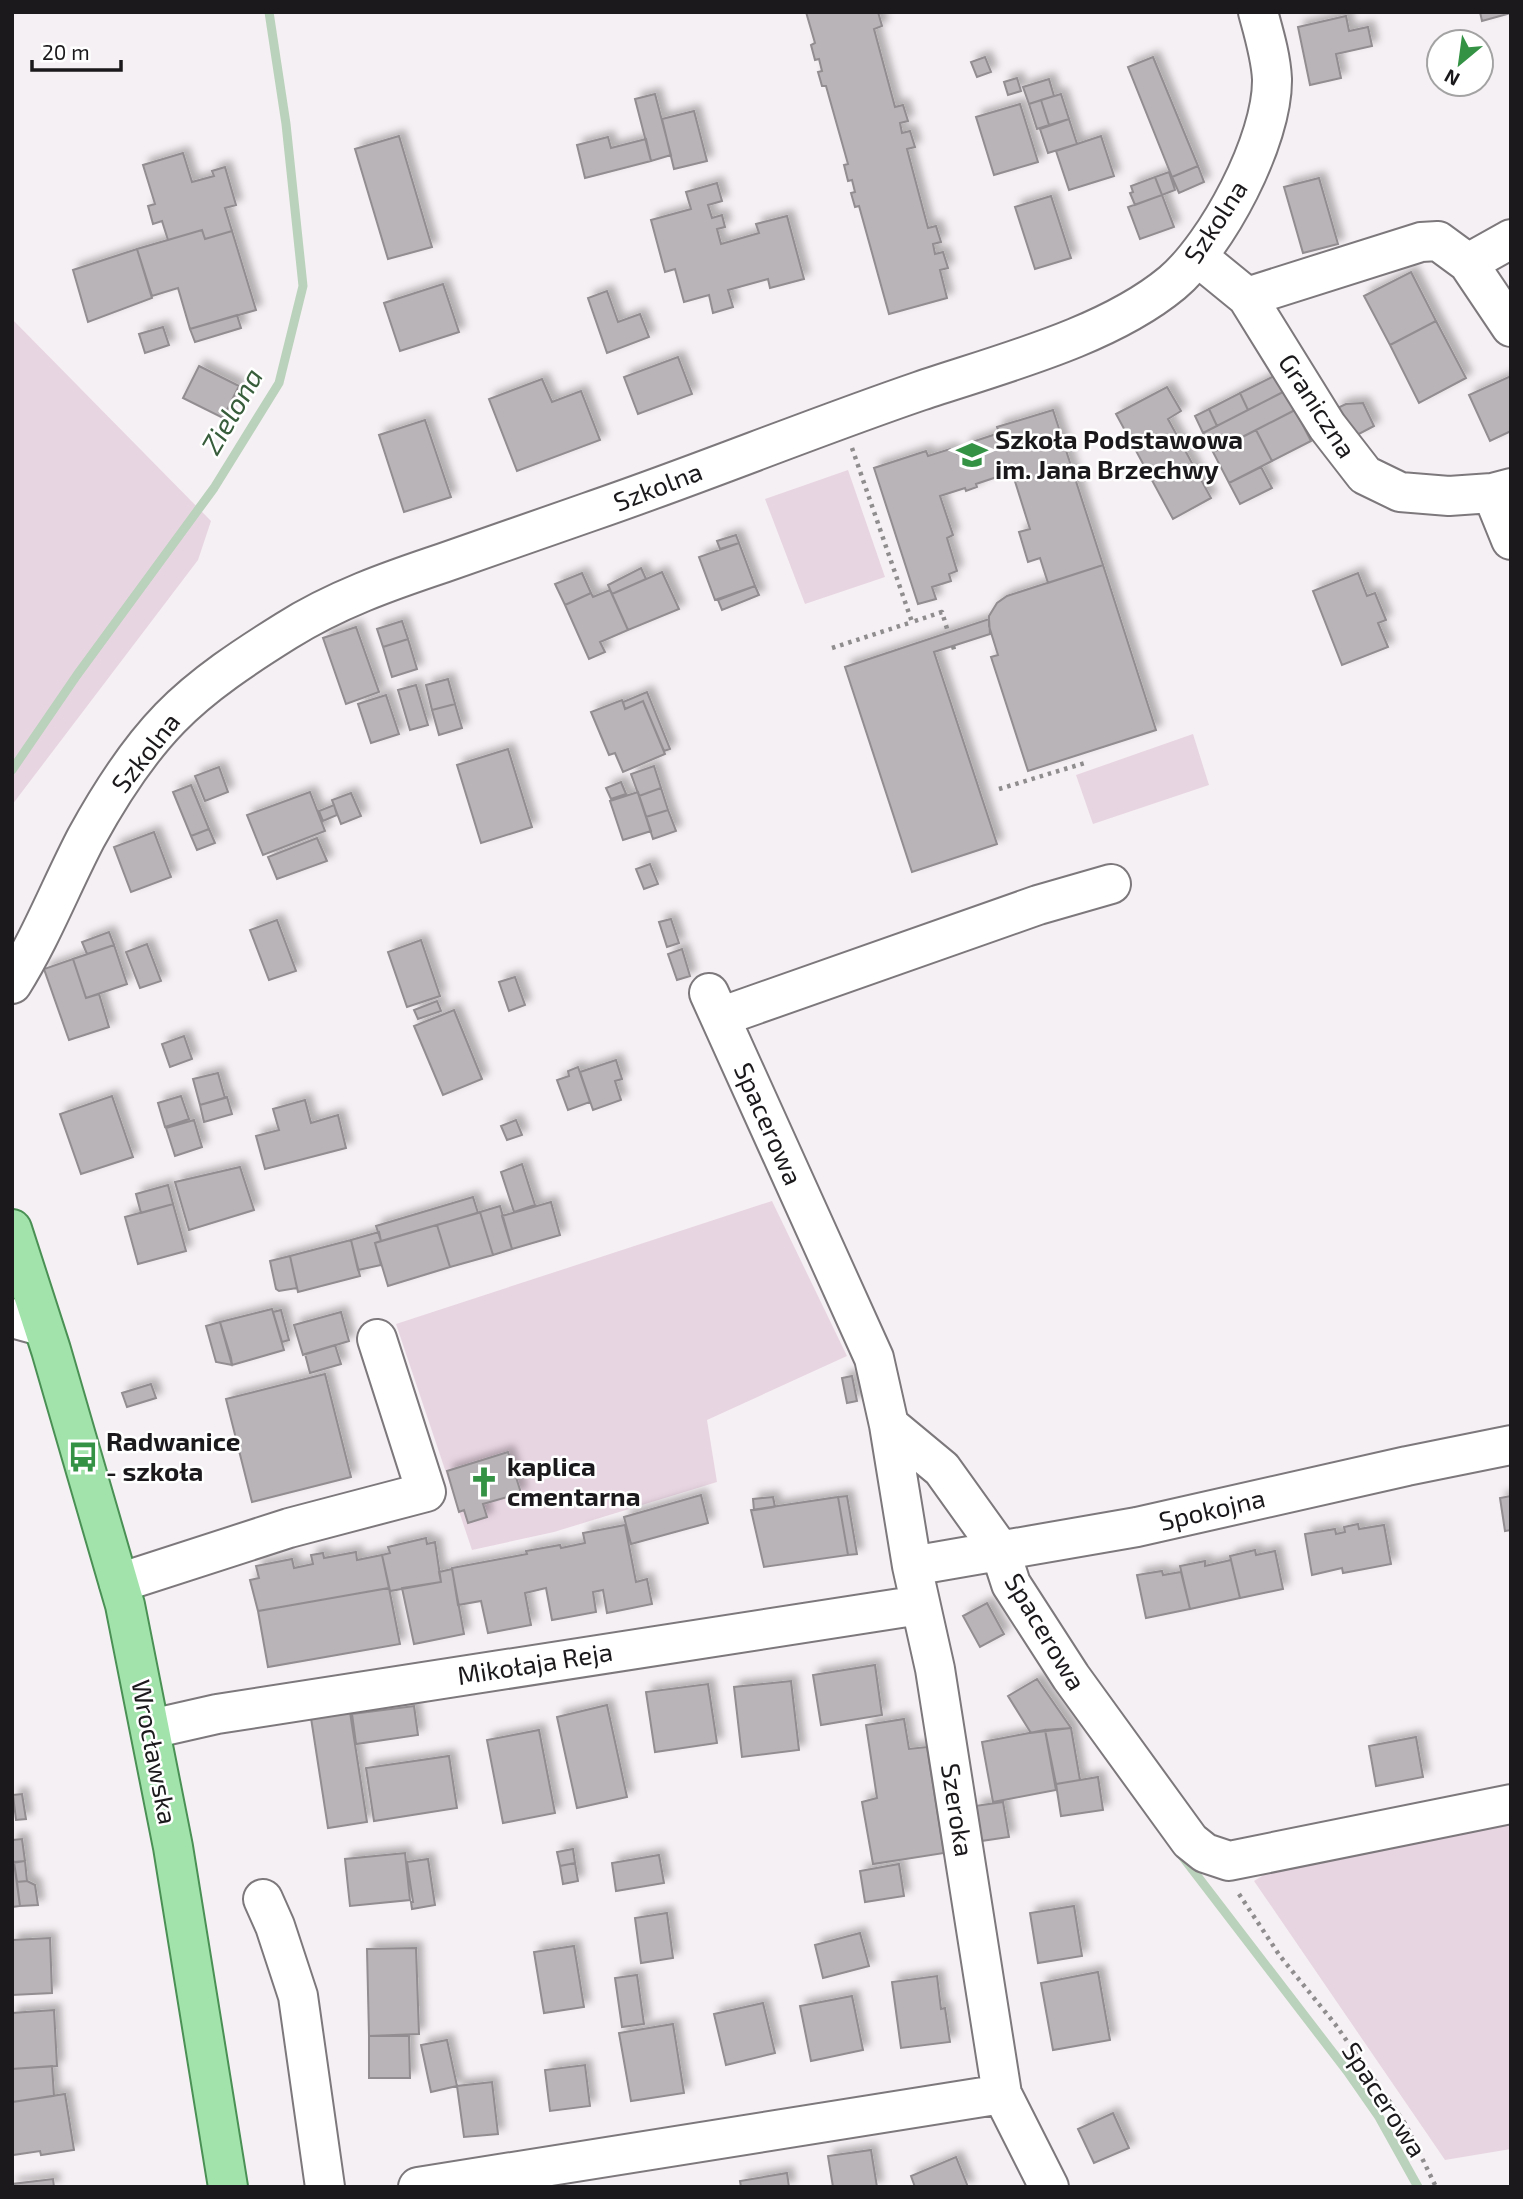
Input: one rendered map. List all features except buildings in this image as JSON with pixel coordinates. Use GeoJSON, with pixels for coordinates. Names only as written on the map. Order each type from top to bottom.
{"type":"FeatureCollection","features":[{"type":"Feature","properties":{"kind":"main road","name":"Wrocławska"},"geometry":{"type":"LineString","coordinates":[[12,1229],[27,1322],[55,1363],[119,1583],[173,1847],[228,2187]]}},
{"type":"Feature","properties":{"kind":"street","name":"Szkolna"},"geometry":{"type":"LineString","coordinates":[[12,984],[88,834],[127,771],[170,718],[199,692],[291,627],[358,592],[607,506],[842,418],[1090,333],[1172,283],[1198,257],[1244,182],[1260,143],[1267,117],[1272,75],[1258,12]]}},
{"type":"Feature","properties":{"kind":"street"},"geometry":{"type":"LineString","coordinates":[[1468,263],[1511,239]]}},
{"type":"Feature","properties":{"kind":"street"},"geometry":{"type":"LineString","coordinates":[[1247,297],[1421,242],[1438,241],[1468,263],[1511,327]]}},
{"type":"Feature","properties":{"kind":"street","name":"Graniczna"},"geometry":{"type":"LineString","coordinates":[[1198,257],[1247,297],[1327,426],[1365,475],[1400,492],[1449,496],[1501,490]]}},
{"type":"Feature","properties":{"kind":"street"},"geometry":{"type":"LineString","coordinates":[[1501,490],[1511,540]]}},
{"type":"Feature","properties":{"kind":"street","name":"Spacerowa"},"geometry":{"type":"LineString","coordinates":[[1111,884],[714,1005],[874,1358],[888,1425],[942,1469],[1000,1550],[1011,1584],[1070,1677],[1190,1841],[1205,1853],[1229,1861]]}},
{"type":"Feature","properties":{"kind":"street"},"geometry":{"type":"LineString","coordinates":[[119,1583],[289,1528],[426,1492],[377,1339]]}},
{"type":"Feature","properties":{"kind":"street","name":"Szeroka"},"geometry":{"type":"LineString","coordinates":[[888,1425],[912,1566],[935,1669],[1002,2094],[1049,2187]]}},
{"type":"Feature","properties":{"kind":"street","name":"Spokojna"},"geometry":{"type":"LineString","coordinates":[[912,1566],[1137,1527],[1407,1466],[1511,1446]]}},
{"type":"Feature","properties":{"kind":"street","name":"Mikołaja Reja"},"geometry":{"type":"LineString","coordinates":[[151,1729],[256,1708],[920,1605]]}},
{"type":"Feature","properties":{"kind":"street"},"geometry":{"type":"LineString","coordinates":[[1229,1861],[1511,1804]]}},
{"type":"Feature","properties":{"kind":"street"},"geometry":{"type":"LineString","coordinates":[[264,1899],[298,1996],[325,2187]]}},
{"type":"Feature","properties":{"kind":"street"},"geometry":{"type":"LineString","coordinates":[[418,2187],[1002,2094]]}},
{"type":"Feature","properties":{"kind":"path"},"geometry":{"type":"LineString","coordinates":[[842,418],[912,622]]}},
{"type":"Feature","properties":{"kind":"path"},"geometry":{"type":"LineString","coordinates":[[832,649],[942,612],[948,632]]}},
{"type":"Feature","properties":{"kind":"path"},"geometry":{"type":"LineString","coordinates":[[953,646],[955,653]]}},
{"type":"Feature","properties":{"kind":"path"},"geometry":{"type":"LineString","coordinates":[[999,789],[1088,762]]}},
{"type":"Feature","properties":{"kind":"path","name":"Spacerowa"},"geometry":{"type":"LineString","coordinates":[[1229,1861],[1228,1874],[1238,1892],[1280,1956],[1335,2024],[1406,2125],[1436,2187]]}},
{"type":"Feature","properties":{"kind":"shaded area"},"geometry":{"type":"Polygon","coordinates":[[[12,319],[211,521],[198,560],[12,805],[12,319]]]}},
{"type":"Feature","properties":{"kind":"shaded area"},"geometry":{"type":"Polygon","coordinates":[[[848,470],[885,577],[805,604],[765,499],[848,470]]]}},
{"type":"Feature","properties":{"kind":"shaded area"},"geometry":{"type":"Polygon","coordinates":[[[1193,734],[1209,785],[1093,824],[1076,775],[1193,734]]]}},
{"type":"Feature","properties":{"kind":"shaded area"},"geometry":{"type":"Polygon","coordinates":[[[772,1201],[847,1356],[707,1420],[717,1482],[554,1532],[472,1550],[396,1324],[772,1201]]]}},
{"type":"Feature","properties":{"kind":"shaded area"},"geometry":{"type":"Polygon","coordinates":[[[1511,1825],[1511,2149],[1445,2160],[1254,1881],[1281,1864],[1511,1825]]]}},
{"type":"Feature","properties":{"kind":"waterway","name":"Zielona"},"geometry":{"type":"LineString","coordinates":[[12,770],[77,675],[214,488],[279,383],[303,286],[286,124],[269,12]]}},
{"type":"Feature","properties":{"kind":"waterway"},"geometry":{"type":"LineString","coordinates":[[1182,1856],[1347,2071],[1379,2117],[1418,2187]]}},
{"type":"Feature","properties":{"kind":"place","name":"Szkoła Podstawowa im. Jana Brzechwy"},"geometry":{"type":"Point","coordinates":[972,455]}},
{"type":"Feature","properties":{"kind":"place","name":"Radwanice - szkoła"},"geometry":{"type":"Point","coordinates":[83,1457]}},
{"type":"Feature","properties":{"kind":"place","name":"kaplica cmentarna"},"geometry":{"type":"Point","coordinates":[484,1482]}}]}
